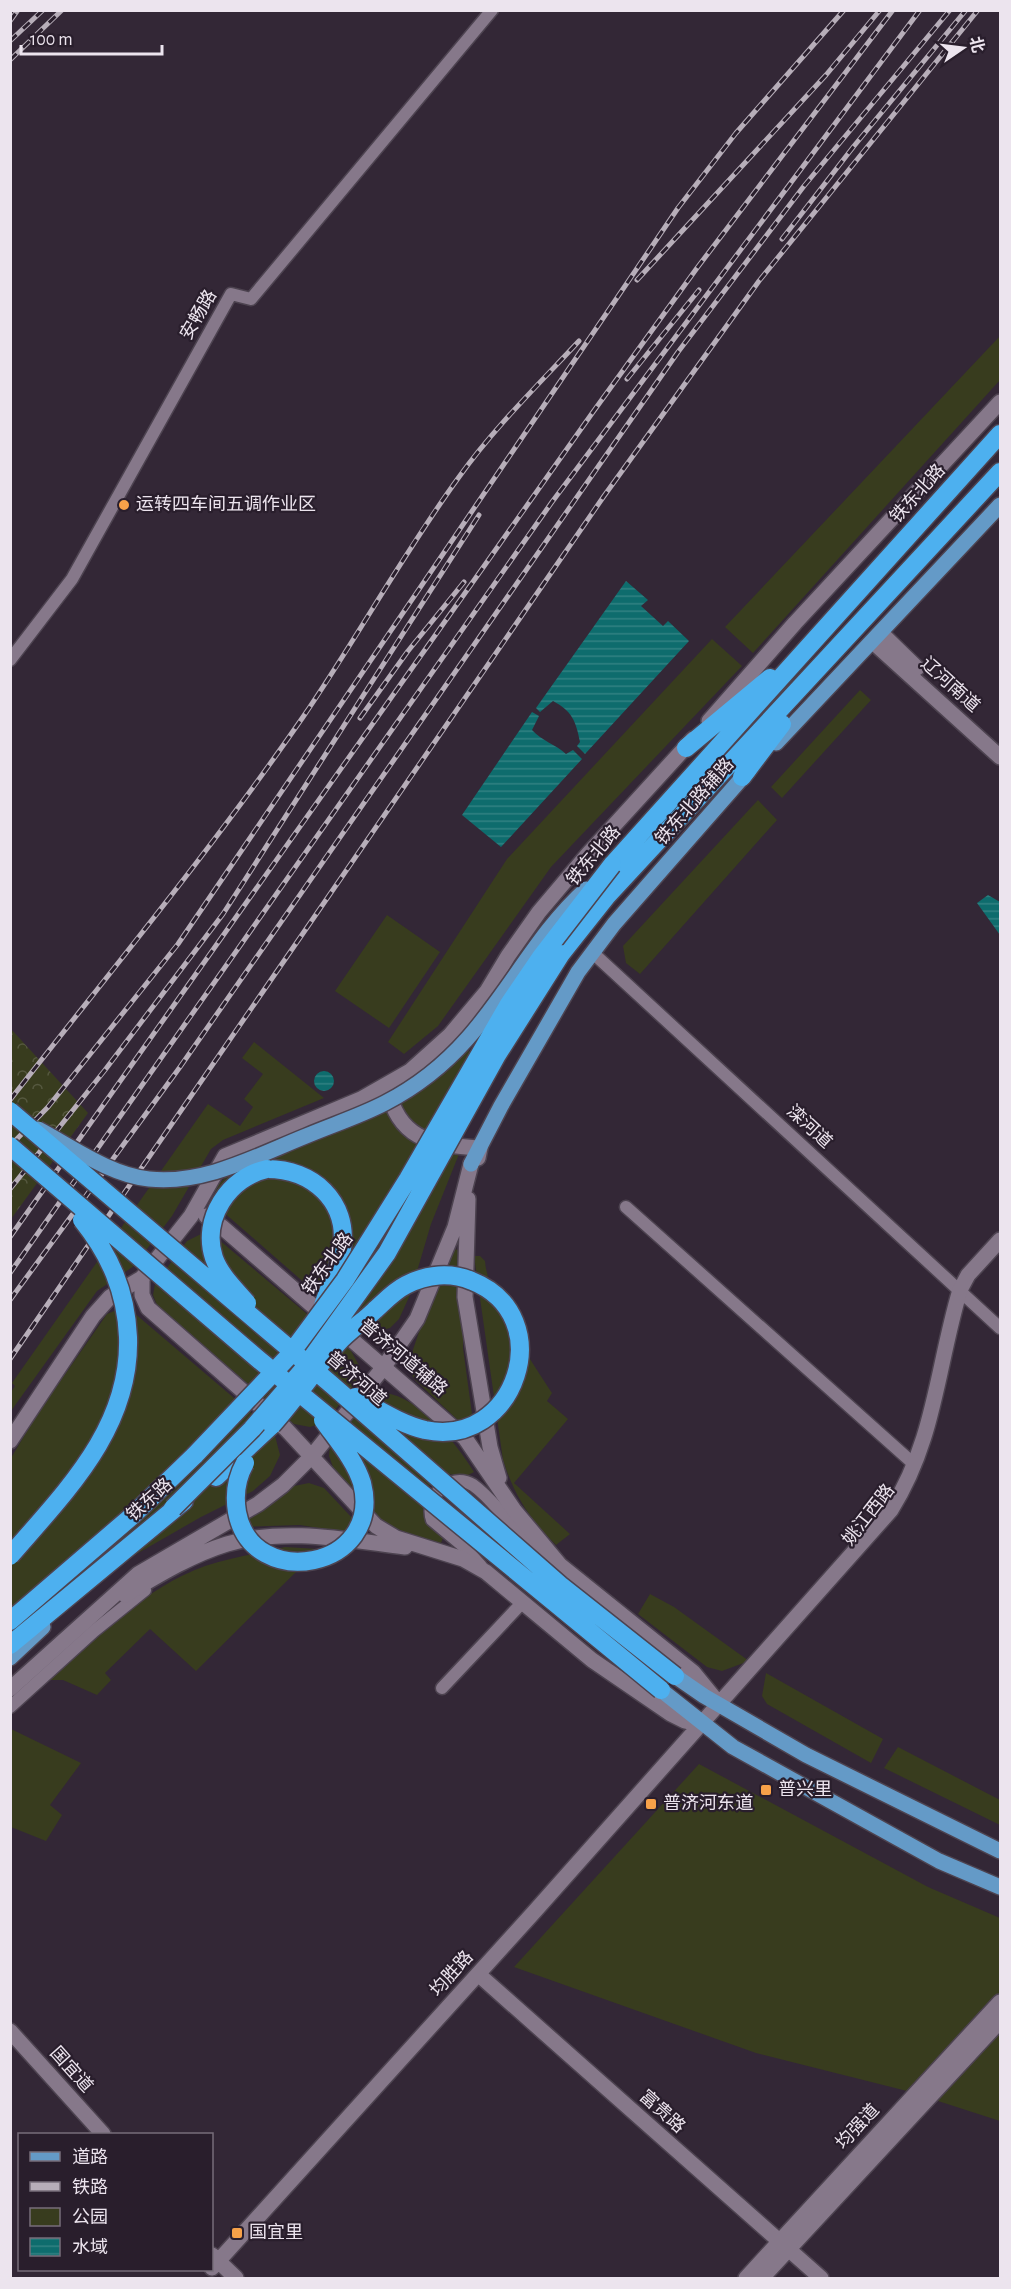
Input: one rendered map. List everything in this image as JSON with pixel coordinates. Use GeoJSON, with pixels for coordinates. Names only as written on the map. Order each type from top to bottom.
{"type":"FeatureCollection","features":[{"type":"Feature","properties":{"kind":"highway","name":"铁东北路"},"geometry":{"type":"LineString","coordinates":[[288,1357],[360,1259],[509,1004],[541,957],[612,865],[771,692],[816,638],[1000,434]]}},
{"type":"Feature","properties":{"kind":"highway","name":"铁东北路"},"geometry":{"type":"LineString","coordinates":[[303,1370],[387,1253],[497,1055],[561,954],[607,896],[1000,472]]}},
{"type":"Feature","properties":{"kind":"highway"},"geometry":{"type":"LineString","coordinates":[[686,748],[816,638]]}},
{"type":"Feature","properties":{"kind":"highway"},"geometry":{"type":"LineString","coordinates":[[742,777],[835,652]]}},
{"type":"Feature","properties":{"kind":"highway","name":"普济河道"},"geometry":{"type":"LineString","coordinates":[[14,1114],[273,1334],[560,1585],[675,1676]]}},
{"type":"Feature","properties":{"kind":"highway"},"geometry":{"type":"LineString","coordinates":[[10,1146],[502,1562],[661,1690]]}},
{"type":"Feature","properties":{"kind":"highway"},"geometry":{"type":"LineString","coordinates":[[273,1334],[222,1272],[211,1245],[212,1223],[220,1204],[230,1189],[251,1174],[275,1169],[302,1174],[319,1184],[336,1208],[342,1225],[342,1251],[321,1310]]}},
{"type":"Feature","properties":{"kind":"highway"},"geometry":{"type":"LineString","coordinates":[[10,1556],[95,1452],[117,1409],[126,1374],[126,1312],[115,1274],[100,1243],[57,1188]]}},
{"type":"Feature","properties":{"kind":"highway"},"geometry":{"type":"LineString","coordinates":[[173,1508],[219,1474],[272,1425],[295,1400],[338,1343],[373,1287],[387,1253]]}},
{"type":"Feature","properties":{"kind":"highway"},"geometry":{"type":"LineString","coordinates":[[332,1385],[408,1424],[434,1431],[457,1430],[477,1423],[498,1408],[512,1386],[520,1360],[518,1330],[504,1303],[483,1286],[449,1276],[422,1278],[400,1288],[338,1343]]}},
{"type":"Feature","properties":{"kind":"highway","name":"铁东路"},"geometry":{"type":"LineString","coordinates":[[10,1621],[158,1492],[248,1402],[288,1357]]}},
{"type":"Feature","properties":{"kind":"highway","name":"铁东路"},"geometry":{"type":"LineString","coordinates":[[10,1645],[80,1590],[173,1508],[252,1429],[303,1370]]}},
{"type":"Feature","properties":{"kind":"highway"},"geometry":{"type":"LineString","coordinates":[[272,1425],[240,1473],[236,1496],[241,1525],[260,1548],[280,1560],[305,1562],[322,1559],[341,1548],[354,1535],[361,1520],[364,1494],[358,1472],[310,1401]]}},
{"type":"Feature","properties":{"kind":"main road","name":"铁东北路辅路"},"geometry":{"type":"LineString","coordinates":[[471,1164],[558,1005],[614,924],[742,777],[1000,505]]}},
{"type":"Feature","properties":{"kind":"main road"},"geometry":{"type":"LineString","coordinates":[[14,1114],[115,1169],[147,1179],[173,1180],[204,1175],[238,1164],[377,1107],[424,1079],[447,1060],[486,1017],[559,917],[612,865]]}},
{"type":"Feature","properties":{"kind":"main road"},"geometry":{"type":"LineString","coordinates":[[10,1658],[80,1590]]}},
{"type":"Feature","properties":{"kind":"main road"},"geometry":{"type":"LineString","coordinates":[[675,1676],[806,1755],[886,1797],[1000,1851]]}},
{"type":"Feature","properties":{"kind":"main road"},"geometry":{"type":"LineString","coordinates":[[661,1690],[705,1727],[794,1782],[929,1856],[1000,1887]]}},
{"type":"Feature","properties":{"kind":"street","name":"安畅路"},"geometry":{"type":"LineString","coordinates":[[10,660],[72,579],[231,294],[251,299],[492,10]]}},
{"type":"Feature","properties":{"kind":"street"},"geometry":{"type":"LineString","coordinates":[[10,1441],[93,1316],[110,1297],[142,1278],[191,1216],[225,1156],[361,1099],[400,1077],[450,1035],[487,992],[507,956],[588,854],[686,748],[803,615],[1000,402]]}},
{"type":"Feature","properties":{"kind":"street","name":"辽河南道"},"geometry":{"type":"LineString","coordinates":[[877,637],[1000,750]]}},
{"type":"Feature","properties":{"kind":"street","name":"辽河南道"},"geometry":{"type":"LineString","coordinates":[[877,637],[1000,757]]}},
{"type":"Feature","properties":{"kind":"street","name":"滦河道"},"geometry":{"type":"LineString","coordinates":[[593,953],[1000,1328]]}},
{"type":"Feature","properties":{"kind":"street"},"geometry":{"type":"LineString","coordinates":[[400,1077],[390,1097],[395,1114],[412,1131],[432,1143],[480,1148],[469,1198],[465,1298],[490,1447],[506,1498]]}},
{"type":"Feature","properties":{"kind":"street"},"geometry":{"type":"LineString","coordinates":[[10,1689],[156,1562],[258,1504],[284,1485],[312,1456],[383,1368],[417,1319],[455,1227],[471,1164]]}},
{"type":"Feature","properties":{"kind":"street"},"geometry":{"type":"LineString","coordinates":[[626,1207],[915,1465]]}},
{"type":"Feature","properties":{"kind":"street","name":"普济河道辅路"},"geometry":{"type":"LineString","coordinates":[[191,1216],[201,1214],[213,1219],[465,1438],[525,1525],[560,1565]]}},
{"type":"Feature","properties":{"kind":"street","name":"姚江西路"},"geometry":{"type":"LineString","coordinates":[[724,1707],[891,1510],[908,1483],[936,1399],[968,1275],[1000,1240]]}},
{"type":"Feature","properties":{"kind":"street","name":"姚江西路"},"geometry":{"type":"LineString","coordinates":[[724,1707],[894,1519],[916,1485],[938,1425],[963,1293],[1000,1253]]}},
{"type":"Feature","properties":{"kind":"street","name":"普济河道辅路"},"geometry":{"type":"LineString","coordinates":[[142,1278],[142,1295],[148,1308],[285,1428],[376,1526],[396,1538],[426,1550],[463,1559],[486,1572]]}},
{"type":"Feature","properties":{"kind":"street","name":"普济河道辅路"},"geometry":{"type":"LineString","coordinates":[[705,1727],[671,1714],[592,1660],[521,1604],[486,1572],[463,1546],[432,1520],[430,1514],[434,1499],[450,1480],[458,1479],[474,1486],[543,1554],[560,1565],[693,1672],[724,1707]]}},
{"type":"Feature","properties":{"kind":"street"},"geometry":{"type":"LineString","coordinates":[[96,1612],[183,1562],[229,1544],[294,1536],[322,1536],[426,1550]]}},
{"type":"Feature","properties":{"kind":"street"},"geometry":{"type":"LineString","coordinates":[[10,1707],[94,1630],[183,1562]]}},
{"type":"Feature","properties":{"kind":"street"},"geometry":{"type":"LineString","coordinates":[[442,1688],[521,1604]]}},
{"type":"Feature","properties":{"kind":"street","name":"均胜路"},"geometry":{"type":"LineString","coordinates":[[215,2267],[482,1978],[724,1707]]}},
{"type":"Feature","properties":{"kind":"street","name":"富贵路"},"geometry":{"type":"LineString","coordinates":[[482,1978],[821,2278]]}},
{"type":"Feature","properties":{"kind":"street","name":"均强道"},"geometry":{"type":"LineString","coordinates":[[762,2278],[784,2246],[1000,2002]]}},
{"type":"Feature","properties":{"kind":"street","name":"均强道"},"geometry":{"type":"LineString","coordinates":[[746,2278],[784,2246],[1000,2021]]}},
{"type":"Feature","properties":{"kind":"street","name":"国宜道"},"geometry":{"type":"LineString","coordinates":[[10,2031],[103,2133]]}},
{"type":"Feature","properties":{"kind":"street"},"geometry":{"type":"LineString","coordinates":[[215,2267],[236,2278]]}},
{"type":"Feature","properties":{"kind":"green space"},"geometry":{"type":"Polygon","coordinates":[[[1000,336],[1000,380],[753,653],[725,627],[1000,336]]]}},
{"type":"Feature","properties":{"kind":"green space"},"geometry":{"type":"Polygon","coordinates":[[[712,639],[742,666],[551,867],[438,1026],[404,1054],[388,1042],[507,859],[712,639]]]}},
{"type":"Feature","properties":{"kind":"green space"},"geometry":{"type":"Polygon","coordinates":[[[860,690],[871,700],[782,798],[771,787],[860,690]]]}},
{"type":"Feature","properties":{"kind":"green space"},"geometry":{"type":"Polygon","coordinates":[[[758,800],[777,820],[640,974],[626,963],[623,946],[758,800]]]}},
{"type":"Feature","properties":{"kind":"green space"},"geometry":{"type":"Polygon","coordinates":[[[387,915],[440,952],[389,1028],[335,991],[387,915]]]}},
{"type":"Feature","properties":{"kind":"green space"},"geometry":{"type":"Polygon","coordinates":[[[11,1029],[88,1113],[11,1219],[11,1029]]]}},
{"type":"Feature","properties":{"kind":"green space"},"geometry":{"type":"Polygon","coordinates":[[[254,1042],[324,1098],[223,1140],[211,1149],[172,1216],[134,1266],[97,1291],[11,1411],[11,1392],[15,1386],[12,1383],[208,1104],[240,1126],[253,1107],[244,1099],[263,1074],[242,1058],[254,1042]]]}},
{"type":"Feature","properties":{"kind":"green space"},"geometry":{"type":"Polygon","coordinates":[[[467,1048],[470,1052],[425,1135],[396,1105],[467,1048]]]}},
{"type":"Feature","properties":{"kind":"green space"},"geometry":{"type":"Polygon","coordinates":[[[388,1109],[394,1123],[433,1153],[459,1154],[431,1224],[410,1295],[399,1319],[390,1328],[370,1333],[361,1329],[315,1292],[222,1211],[216,1201],[215,1188],[227,1176],[388,1109]]]}},
{"type":"Feature","properties":{"kind":"green space"},"geometry":{"type":"Polygon","coordinates":[[[201,1234],[212,1234],[351,1351],[360,1367],[357,1381],[326,1422],[310,1427],[294,1424],[157,1305],[153,1295],[155,1284],[187,1241],[201,1234]]]}},
{"type":"Feature","properties":{"kind":"green space"},"geometry":{"type":"Polygon","coordinates":[[[456,1249],[465,1256],[463,1348],[475,1436],[415,1380],[407,1367],[442,1265],[456,1249]]]}},
{"type":"Feature","properties":{"kind":"green space"},"geometry":{"type":"Polygon","coordinates":[[[474,1256],[480,1256],[485,1261],[502,1310],[552,1393],[547,1401],[568,1419],[514,1483],[570,1534],[556,1545],[538,1526],[524,1506],[512,1485],[503,1460],[474,1256]]]}},
{"type":"Feature","properties":{"kind":"green space"},"geometry":{"type":"Polygon","coordinates":[[[126,1306],[274,1432],[280,1455],[270,1476],[253,1491],[201,1517],[11,1626],[11,1458],[36,1416],[107,1314],[126,1306]]]}},
{"type":"Feature","properties":{"kind":"green space"},"geometry":{"type":"Polygon","coordinates":[[[384,1393],[397,1396],[410,1403],[436,1423],[458,1448],[474,1472],[466,1476],[447,1474],[429,1486],[426,1502],[427,1515],[432,1526],[443,1538],[441,1543],[404,1532],[378,1518],[356,1498],[333,1467],[329,1456],[330,1444],[369,1399],[384,1393]]]}},
{"type":"Feature","properties":{"kind":"green space"},"geometry":{"type":"Polygon","coordinates":[[[309,1483],[324,1488],[369,1536],[300,1525],[236,1527],[294,1486],[309,1483]]]}},
{"type":"Feature","properties":{"kind":"green space"},"geometry":{"type":"Polygon","coordinates":[[[285,1547],[318,1549],[323,1555],[295,1573],[196,1671],[150,1629],[105,1673],[111,1680],[97,1695],[63,1680],[48,1680],[103,1631],[161,1587],[205,1566],[285,1547]]]}},
{"type":"Feature","properties":{"kind":"green space"},"geometry":{"type":"Polygon","coordinates":[[[650,1594],[674,1607],[749,1661],[722,1671],[707,1667],[638,1614],[650,1594]]]}},
{"type":"Feature","properties":{"kind":"green space"},"geometry":{"type":"Polygon","coordinates":[[[766,1673],[883,1739],[871,1763],[767,1704],[762,1696],[766,1673]]]}},
{"type":"Feature","properties":{"kind":"green space"},"geometry":{"type":"Polygon","coordinates":[[[11,1729],[81,1763],[50,1805],[62,1815],[46,1841],[11,1827],[11,1729]]]}},
{"type":"Feature","properties":{"kind":"green space"},"geometry":{"type":"Polygon","coordinates":[[[898,1747],[1000,1800],[1000,1825],[884,1768],[898,1747]]]}},
{"type":"Feature","properties":{"kind":"green space"},"geometry":{"type":"Polygon","coordinates":[[[699,1764],[928,1887],[1000,1918],[1000,2121],[907,2091],[756,2053],[514,1967],[699,1764]]]}},
{"type":"Feature","properties":{"kind":"water"},"geometry":{"type":"Polygon","coordinates":[[[626,581],[648,600],[641,606],[663,626],[668,621],[689,641],[585,754],[577,746],[580,742],[577,728],[565,709],[553,701],[540,712],[536,708],[626,581]]]}},
{"type":"Feature","properties":{"kind":"water"},"geometry":{"type":"Polygon","coordinates":[[[532,712],[539,716],[532,730],[536,734],[566,754],[573,750],[582,759],[501,847],[462,815],[532,712]]]}},
{"type":"Feature","properties":{"kind":"water"},"geometry":{"type":"Polygon","coordinates":[[[988,895],[1000,902],[1000,935],[977,903],[988,895]]]}},
{"type":"Feature","properties":{"kind":"water"},"geometry":{"type":"Polygon","coordinates":[[[324,1071],[331,1074],[334,1081],[331,1088],[324,1091],[317,1088],[314,1081],[317,1074],[324,1071]]]}},
{"type":"Feature","properties":{"kind":"railway"},"geometry":{"type":"LineString","coordinates":[[10,21],[18,10]]}},
{"type":"Feature","properties":{"kind":"railway"},"geometry":{"type":"LineString","coordinates":[[10,41],[43,10]]}},
{"type":"Feature","properties":{"kind":"railway"},"geometry":{"type":"LineString","coordinates":[[10,60],[62,10]]}},
{"type":"Feature","properties":{"kind":"railway"},"geometry":{"type":"LineString","coordinates":[[10,1146],[48,1107],[178,944],[678,208],[736,133],[844,10]]}},
{"type":"Feature","properties":{"kind":"railway"},"geometry":{"type":"LineString","coordinates":[[637,280],[826,75],[880,10]]}},
{"type":"Feature","properties":{"kind":"railway"},"geometry":{"type":"LineString","coordinates":[[10,1237],[593,412],[697,268],[893,10]]}},
{"type":"Feature","properties":{"kind":"railway"},"geometry":{"type":"LineString","coordinates":[[10,1273],[552,502],[920,10]]}},
{"type":"Feature","properties":{"kind":"railway"},"geometry":{"type":"LineString","coordinates":[[10,1300],[180,1067],[678,352],[804,186],[950,10]]}},
{"type":"Feature","properties":{"kind":"railway"},"geometry":{"type":"LineString","coordinates":[[782,239],[854,146],[966,10]]}},
{"type":"Feature","properties":{"kind":"railway"},"geometry":{"type":"LineString","coordinates":[[10,1359],[604,496],[759,281],[978,10]]}},
{"type":"Feature","properties":{"kind":"railway"},"geometry":{"type":"LineString","coordinates":[[627,379],[699,290]]}},
{"type":"Feature","properties":{"kind":"railway"},"geometry":{"type":"LineString","coordinates":[[10,1100],[196,863],[268,766],[323,687],[438,506],[473,459],[517,407],[579,341]]}},
{"type":"Feature","properties":{"kind":"railway"},"geometry":{"type":"LineString","coordinates":[[10,1189],[105,1070],[223,914],[479,515]]}},
{"type":"Feature","properties":{"kind":"railway"},"geometry":{"type":"LineString","coordinates":[[360,718],[408,651],[464,582]]}},
{"type":"Feature","properties":{"kind":"place","name":"运转四车间五调作业区"},"geometry":{"type":"Point","coordinates":[124,505]}},
{"type":"Feature","properties":{"kind":"place","name":"普兴里"},"geometry":{"type":"Point","coordinates":[766,1790]}},
{"type":"Feature","properties":{"kind":"place","name":"普济河东道"},"geometry":{"type":"Point","coordinates":[651,1804]}},
{"type":"Feature","properties":{"kind":"place","name":"国宜里"},"geometry":{"type":"Point","coordinates":[237,2233]}}]}
